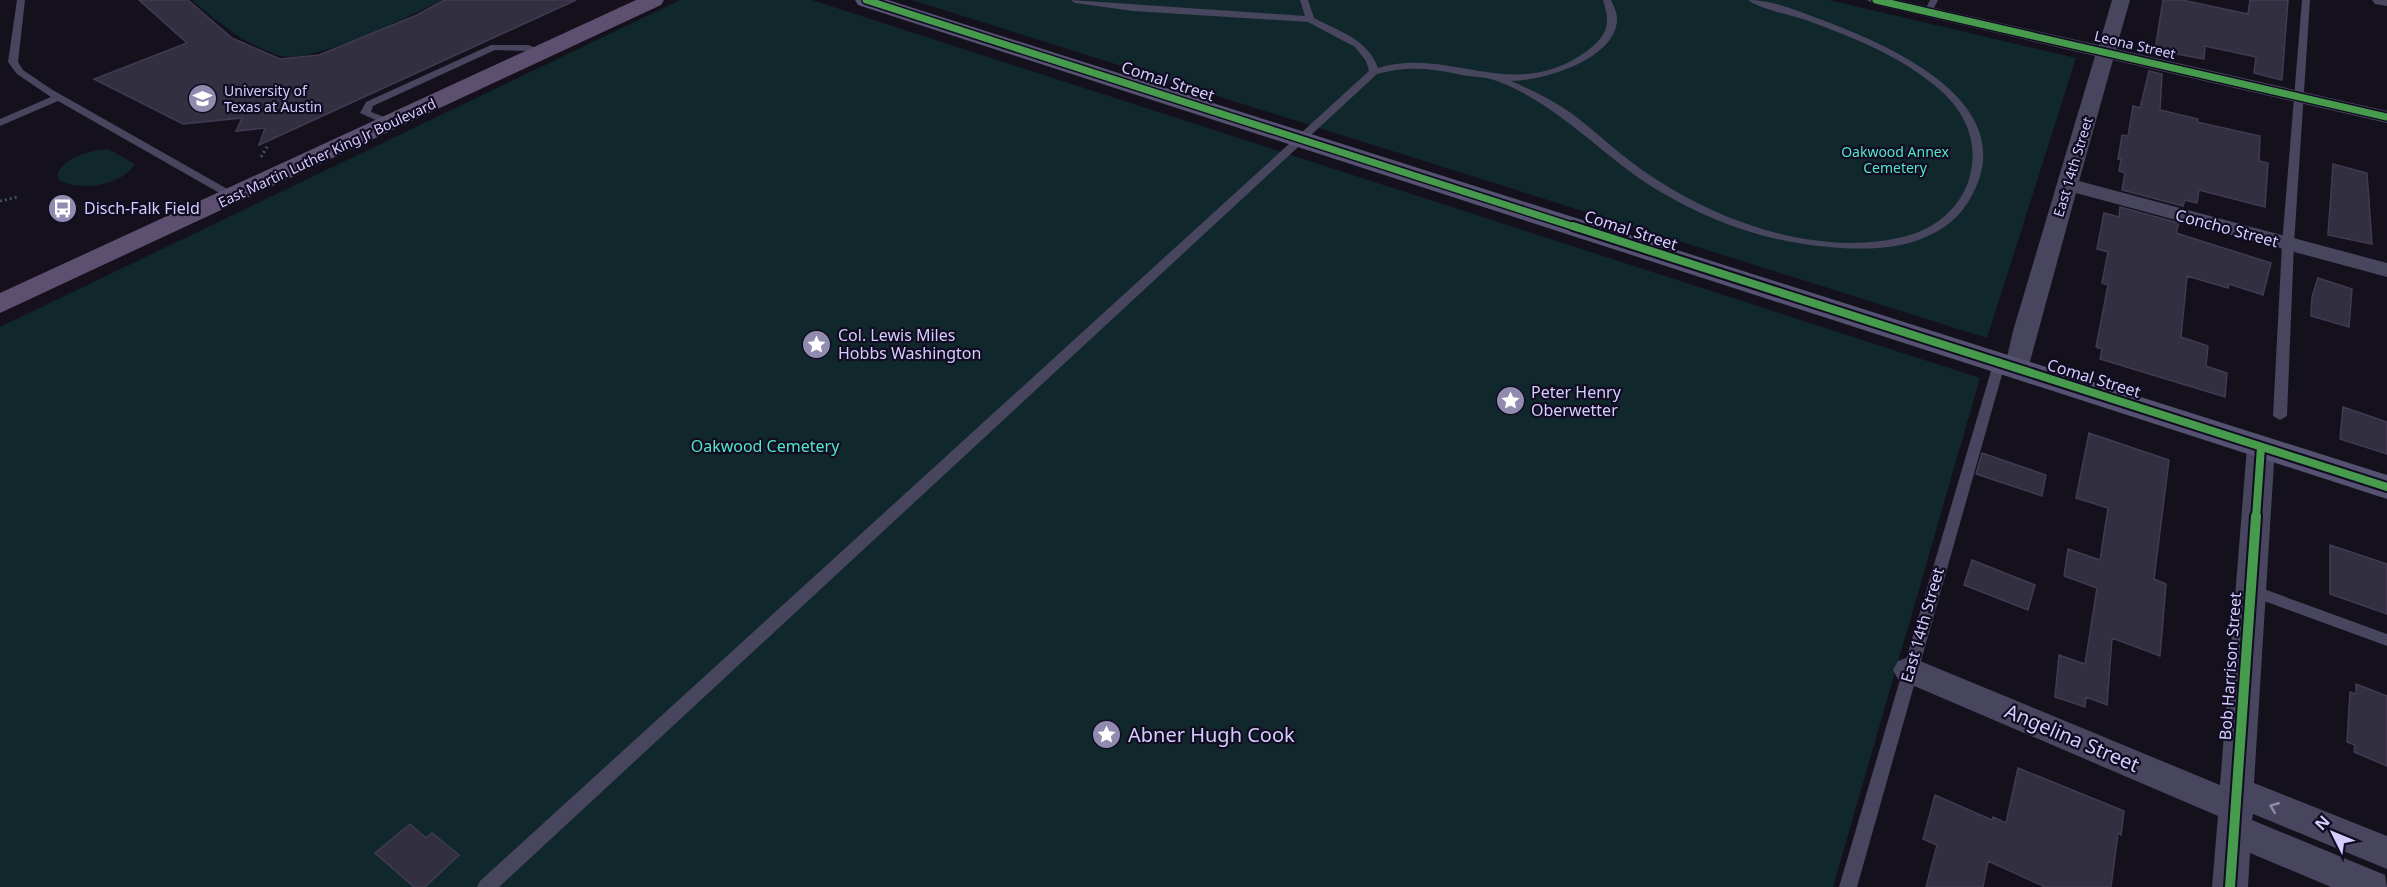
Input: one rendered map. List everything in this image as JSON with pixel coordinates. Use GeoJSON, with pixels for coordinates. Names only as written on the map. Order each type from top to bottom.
{"type":"FeatureCollection","features":[{"type":"Feature","properties":{"kind":"main road","name":"East Martin Luther King Jr Boulevard"},"geometry":{"type":"LineString","coordinates":[[0,304],[653,0]]}},
{"type":"Feature","properties":{"kind":"street","name":"Comal Street"},"geometry":{"type":"LineString","coordinates":[[866,0],[2387,487]]}},
{"type":"Feature","properties":{"kind":"street","name":"Leona Street"},"geometry":{"type":"LineString","coordinates":[[1876,0],[1931,6],[2108,52],[2387,117]]}},
{"type":"Feature","properties":{"kind":"street","name":"East 14th Street"},"geometry":{"type":"LineString","coordinates":[[2008,367],[2025,331],[2108,52],[2121,0]]}},
{"type":"Feature","properties":{"kind":"street"},"geometry":{"type":"LineString","coordinates":[[2381,0],[2387,1]]}},
{"type":"Feature","properties":{"kind":"street","name":"Concho Street"},"geometry":{"type":"LineString","coordinates":[[2067,184],[2387,270]]}},
{"type":"Feature","properties":{"kind":"street","name":"Bob Harrison Street"},"geometry":{"type":"LineString","coordinates":[[2230,887],[2261,447]]}},
{"type":"Feature","properties":{"kind":"street","name":"Angelina Street"},"geometry":{"type":"LineString","coordinates":[[1909,670],[2235,809],[2372,887]]}},
{"type":"Feature","properties":{"kind":"street","name":"Angelina Street"},"geometry":{"type":"LineString","coordinates":[[2235,809],[2387,852]]}},
{"type":"Feature","properties":{"kind":"lane"},"geometry":{"type":"LineString","coordinates":[[21,0],[13,62],[20,72],[48,91],[234,197]]}},
{"type":"Feature","properties":{"kind":"lane"},"geometry":{"type":"LineString","coordinates":[[1075,0],[1136,9],[1232,12],[1310,19],[1364,49],[1371,57],[1374,72]]}},
{"type":"Feature","properties":{"kind":"lane"},"geometry":{"type":"LineString","coordinates":[[1304,0],[1310,19]]}},
{"type":"Feature","properties":{"kind":"lane"},"geometry":{"type":"LineString","coordinates":[[486,887],[1374,72],[1390,65],[1409,64],[1493,77],[1515,78],[1560,67],[1594,51],[1605,42],[1613,23],[1613,14],[1607,0]]}},
{"type":"Feature","properties":{"kind":"lane"},"geometry":{"type":"LineString","coordinates":[[1493,77],[1520,88],[1567,115],[1638,173],[1678,197],[1711,213],[1758,231],[1824,245],[1896,243],[1921,236],[1946,222],[1962,208],[1972,190],[1978,170],[1977,137],[1959,104],[1941,86],[1897,58],[1842,32],[1752,0]]}},
{"type":"Feature","properties":{"kind":"lane"},"geometry":{"type":"LineString","coordinates":[[2280,416],[2288,244],[2306,0]]}},
{"type":"Feature","properties":{"kind":"lane"},"geometry":{"type":"LineString","coordinates":[[0,112],[48,91]]}},
{"type":"Feature","properties":{"kind":"lane"},"geometry":{"type":"LineString","coordinates":[[0,123],[59,97]]}},
{"type":"Feature","properties":{"kind":"lane","name":"East 14th Street"},"geometry":{"type":"LineString","coordinates":[[1848,887],[1909,670],[2008,367]]}},
{"type":"Feature","properties":{"kind":"lane"},"geometry":{"type":"LineString","coordinates":[[2250,590],[2387,640]]}},
{"type":"Feature","properties":{"kind":"path"},"geometry":{"type":"LineString","coordinates":[[260,160],[268,145]]}},
{"type":"Feature","properties":{"kind":"path"},"geometry":{"type":"LineString","coordinates":[[0,201],[18,197]]}},
{"type":"Feature","properties":{"kind":"green space"},"geometry":{"type":"Polygon","coordinates":[[[192,0],[441,0],[361,37],[315,53],[295,57],[268,52],[245,40],[192,0]]]}},
{"type":"Feature","properties":{"kind":"green space","name":"Oakwood Cemetery"},"geometry":{"type":"Polygon","coordinates":[[[680,0],[812,0],[1980,378],[1833,887],[0,887],[0,327],[680,0]]]}},
{"type":"Feature","properties":{"kind":"green space","name":"Oakwood Annex Cemetery"},"geometry":{"type":"Polygon","coordinates":[[[912,0],[1829,0],[2076,58],[1987,338],[912,0]]]}},
{"type":"Feature","properties":{"kind":"green space"},"geometry":{"type":"Polygon","coordinates":[[[108,149],[135,164],[121,177],[111,182],[79,186],[60,181],[57,175],[72,159],[93,151],[108,149]]]}},
{"type":"Feature","properties":{"kind":"building"},"geometry":{"type":"Polygon","coordinates":[[[139,0],[188,0],[232,38],[280,59],[319,55],[417,15],[444,0],[576,0],[259,145],[265,128],[236,131],[242,118],[183,124],[94,79],[187,43],[139,0]]]}},
{"type":"Feature","properties":{"kind":"building"},"geometry":{"type":"Polygon","coordinates":[[[2163,0],[2182,0],[2248,14],[2250,0],[2288,0],[2282,80],[2254,73],[2256,57],[2205,46],[2204,59],[2155,50],[2163,0]]]}},
{"type":"Feature","properties":{"kind":"building"},"geometry":{"type":"Polygon","coordinates":[[[2149,71],[2162,74],[2160,110],[2198,119],[2197,122],[2260,136],[2259,161],[2268,163],[2265,207],[2199,190],[2197,203],[2185,200],[2183,206],[2122,190],[2125,173],[2119,171],[2121,159],[2118,159],[2122,135],[2128,136],[2133,106],[2140,108],[2149,71]]]}},
{"type":"Feature","properties":{"kind":"building"},"geometry":{"type":"Polygon","coordinates":[[[2333,164],[2367,173],[2372,244],[2328,235],[2333,164]]]}},
{"type":"Feature","properties":{"kind":"building"},"geometry":{"type":"Polygon","coordinates":[[[2120,207],[2179,223],[2176,233],[2271,263],[2263,295],[2229,284],[2228,288],[2187,276],[2181,337],[2208,346],[2206,366],[2227,373],[2225,397],[2100,359],[2102,349],[2096,347],[2108,285],[2102,283],[2108,252],[2097,249],[2104,213],[2119,217],[2120,207]]]}},
{"type":"Feature","properties":{"kind":"building"},"geometry":{"type":"Polygon","coordinates":[[[2318,278],[2352,289],[2349,327],[2311,316],[2312,297],[2318,278]]]}},
{"type":"Feature","properties":{"kind":"building"},"geometry":{"type":"Polygon","coordinates":[[[2343,407],[2387,422],[2387,454],[2340,439],[2343,407]]]}},
{"type":"Feature","properties":{"kind":"building"},"geometry":{"type":"Polygon","coordinates":[[[2089,433],[2169,460],[2154,579],[2166,584],[2160,656],[2112,638],[2107,705],[2086,697],[2085,707],[2055,697],[2059,655],[2085,664],[2097,588],[2064,576],[2068,549],[2100,560],[2108,508],[2076,498],[2089,433]]]}},
{"type":"Feature","properties":{"kind":"building"},"geometry":{"type":"Polygon","coordinates":[[[1982,453],[2046,475],[2042,496],[1976,474],[1982,453]]]}},
{"type":"Feature","properties":{"kind":"building"},"geometry":{"type":"Polygon","coordinates":[[[2330,545],[2387,564],[2387,614],[2330,594],[2330,545]]]}},
{"type":"Feature","properties":{"kind":"building"},"geometry":{"type":"Polygon","coordinates":[[[1972,560],[2035,585],[2028,610],[1964,585],[1972,560]]]}},
{"type":"Feature","properties":{"kind":"building"},"geometry":{"type":"Polygon","coordinates":[[[2356,684],[2387,696],[2387,766],[2354,752],[2355,745],[2347,742],[2350,692],[2356,694],[2356,684]]]}},
{"type":"Feature","properties":{"kind":"building"},"geometry":{"type":"Polygon","coordinates":[[[2018,768],[2124,811],[2121,835],[2118,833],[2111,887],[2045,887],[1988,861],[1983,887],[1926,887],[1937,845],[1923,839],[1935,795],[1992,820],[1993,817],[2006,823],[2018,768]]]}},
{"type":"Feature","properties":{"kind":"building"},"geometry":{"type":"Polygon","coordinates":[[[410,824],[426,838],[432,833],[459,855],[425,887],[414,887],[375,853],[410,824]]]}},
{"type":"Feature","properties":{"kind":"cycle path"},"geometry":{"type":"LineString","coordinates":[[866,0],[2387,487]]}},
{"type":"Feature","properties":{"kind":"cycle path"},"geometry":{"type":"LineString","coordinates":[[1876,0],[2387,117]]}},
{"type":"Feature","properties":{"kind":"cycle path"},"geometry":{"type":"LineString","coordinates":[[2230,887],[2261,447]]}},
{"type":"Feature","properties":{"kind":"place","name":"University of Texas at Austin"},"geometry":{"type":"Point","coordinates":[203,99]}},
{"type":"Feature","properties":{"kind":"place","name":"Disch-Falk Field"},"geometry":{"type":"Point","coordinates":[63,208]}},
{"type":"Feature","properties":{"kind":"place","name":"Col. Lewis Miles Hobbs Washington"},"geometry":{"type":"Point","coordinates":[817,344]}},
{"type":"Feature","properties":{"kind":"place","name":"Peter Henry Oberwetter"},"geometry":{"type":"Point","coordinates":[1510,401]}},
{"type":"Feature","properties":{"kind":"place","name":"Abner Hugh Cook"},"geometry":{"type":"Point","coordinates":[1107,735]}}]}
